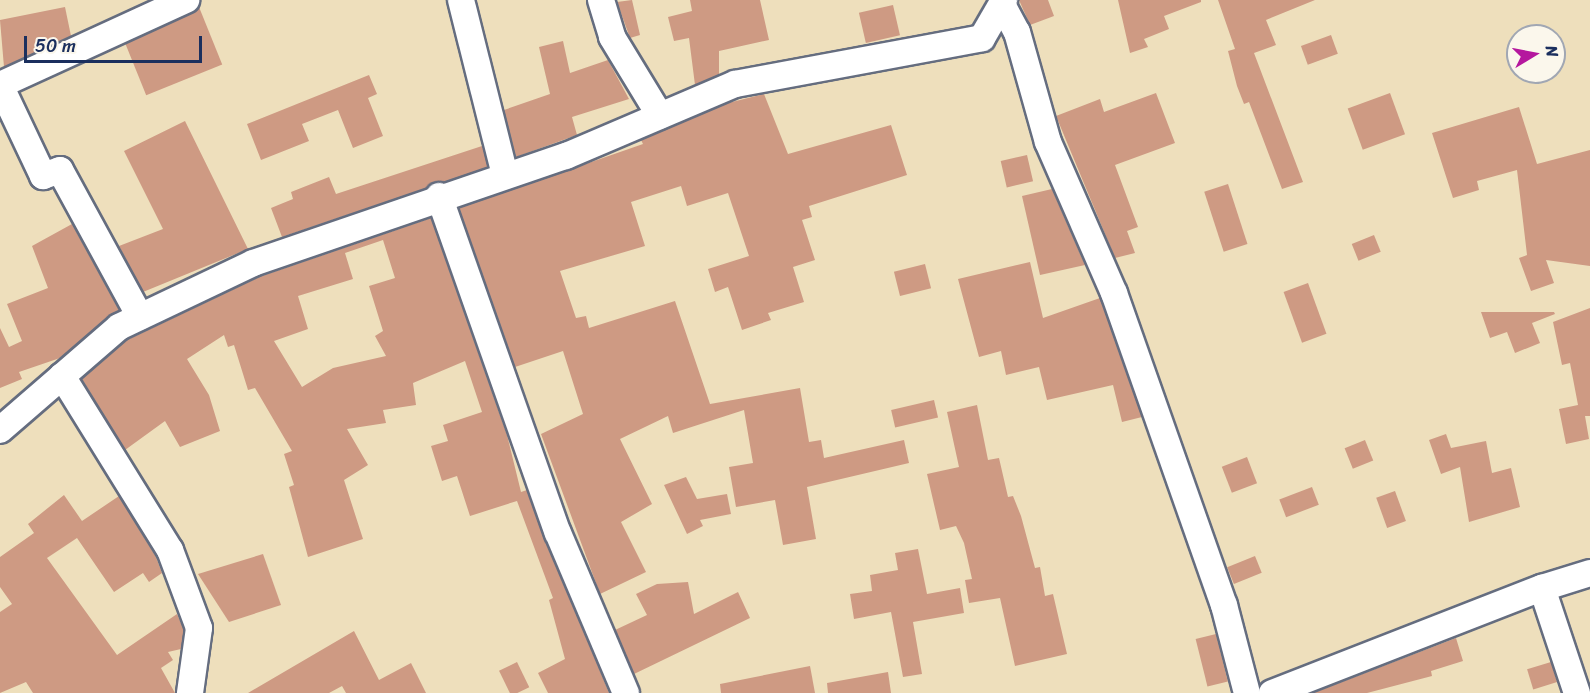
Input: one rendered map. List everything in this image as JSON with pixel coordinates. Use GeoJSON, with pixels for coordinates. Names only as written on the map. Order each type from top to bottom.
{"type":"FeatureCollection","features":[{"type":"Feature","properties":{"kind":"street"},"geometry":{"type":"LineString","coordinates":[[140,317],[60,170],[43,176],[0,85],[186,0]]}},
{"type":"Feature","properties":{"kind":"street"},"geometry":{"type":"LineString","coordinates":[[461,0],[505,175]]}},
{"type":"Feature","properties":{"kind":"street"},"geometry":{"type":"LineString","coordinates":[[601,0],[612,37],[660,116]]}},
{"type":"Feature","properties":{"kind":"street"},"geometry":{"type":"LineString","coordinates":[[0,430],[119,327],[253,263],[439,196],[505,175],[660,116],[735,84],[982,38],[1004,4]]}},
{"type":"Feature","properties":{"kind":"street"},"geometry":{"type":"LineString","coordinates":[[1004,4],[1017,32],[1048,142],[1114,293],[1224,605],[1248,693]]}},
{"type":"Feature","properties":{"kind":"street"},"geometry":{"type":"LineString","coordinates":[[439,196],[558,533],[626,693]]}},
{"type":"Feature","properties":{"kind":"street"},"geometry":{"type":"LineString","coordinates":[[62,376],[170,550],[199,628],[190,693]]}},
{"type":"Feature","properties":{"kind":"street"},"geometry":{"type":"LineString","coordinates":[[1272,693],[1542,588],[1590,573]]}},
{"type":"Feature","properties":{"kind":"street"},"geometry":{"type":"LineString","coordinates":[[1542,588],[1577,693]]}},
{"type":"Feature","properties":{"kind":"building"},"geometry":{"type":"Polygon","coordinates":[[[632,0],[640,35],[630,38],[617,2],[632,0]]]}},
{"type":"Feature","properties":{"kind":"building"},"geometry":{"type":"Polygon","coordinates":[[[690,0],[760,0],[769,40],[719,51],[719,75],[695,85],[689,38],[674,41],[668,17],[692,11],[690,0]]]}},
{"type":"Feature","properties":{"kind":"building"},"geometry":{"type":"Polygon","coordinates":[[[1019,0],[1048,0],[1054,16],[1030,25],[1019,0]]]}},
{"type":"Feature","properties":{"kind":"building"},"geometry":{"type":"Polygon","coordinates":[[[1118,0],[1201,0],[1201,2],[1164,16],[1169,29],[1144,39],[1148,47],[1130,53],[1118,0]]]}},
{"type":"Feature","properties":{"kind":"building"},"geometry":{"type":"Polygon","coordinates":[[[1218,0],[1315,0],[1266,20],[1276,45],[1254,53],[1303,182],[1282,189],[1249,102],[1244,104],[1237,86],[1228,51],[1235,49],[1218,0]]]}},
{"type":"Feature","properties":{"kind":"building"},"geometry":{"type":"Polygon","coordinates":[[[893,5],[900,35],[866,43],[859,13],[893,5]]]}},
{"type":"Feature","properties":{"kind":"building"},"geometry":{"type":"Polygon","coordinates":[[[65,7],[71,36],[4,67],[0,20],[65,7]]]}},
{"type":"Feature","properties":{"kind":"building"},"geometry":{"type":"Polygon","coordinates":[[[199,7],[222,64],[146,95],[123,38],[199,7]]]}},
{"type":"Feature","properties":{"kind":"building"},"geometry":{"type":"Polygon","coordinates":[[[1331,35],[1338,54],[1308,65],[1301,46],[1331,35]]]}},
{"type":"Feature","properties":{"kind":"building"},"geometry":{"type":"Polygon","coordinates":[[[563,41],[570,73],[608,60],[629,99],[572,117],[577,135],[516,157],[504,110],[550,94],[539,47],[563,41]]]}},
{"type":"Feature","properties":{"kind":"building"},"geometry":{"type":"Polygon","coordinates":[[[369,75],[377,94],[368,98],[383,136],[353,148],[338,110],[302,124],[309,141],[261,160],[247,124],[369,75]]]}},
{"type":"Feature","properties":{"kind":"building"},"geometry":{"type":"Polygon","coordinates":[[[1156,93],[1175,143],[1115,165],[1138,227],[1127,231],[1135,253],[1115,258],[1056,116],[1100,99],[1104,112],[1156,93]]]}},
{"type":"Feature","properties":{"kind":"building"},"geometry":{"type":"Polygon","coordinates":[[[1390,93],[1405,134],[1363,150],[1348,108],[1390,93]]]}},
{"type":"Feature","properties":{"kind":"building"},"geometry":{"type":"Polygon","coordinates":[[[764,94],[788,154],[891,125],[907,175],[809,206],[812,217],[802,220],[815,260],[793,267],[804,302],[768,313],[771,320],[742,330],[728,287],[715,292],[708,269],[749,256],[728,193],[687,206],[681,186],[631,202],[645,246],[560,271],[576,318],[586,316],[589,328],[675,301],[710,404],[800,388],[809,442],[821,440],[824,458],[904,440],[909,463],[807,487],[816,539],[783,545],[775,500],[736,507],[729,467],[753,463],[744,410],[673,433],[668,416],[620,439],[652,504],[621,522],[646,572],[600,594],[541,434],[583,414],[563,351],[515,367],[459,208],[643,144],[641,140],[728,103],[764,94]]]}},
{"type":"Feature","properties":{"kind":"building"},"geometry":{"type":"Polygon","coordinates":[[[1519,107],[1537,164],[1590,150],[1590,266],[1546,260],[1554,283],[1531,291],[1519,258],[1527,255],[1517,170],[1477,181],[1479,190],[1453,198],[1432,133],[1519,107]]]}},
{"type":"Feature","properties":{"kind":"building"},"geometry":{"type":"Polygon","coordinates":[[[185,121],[248,249],[143,292],[119,246],[163,229],[124,151],[185,121]]]}},
{"type":"Feature","properties":{"kind":"building"},"geometry":{"type":"Polygon","coordinates":[[[482,146],[488,167],[282,237],[271,208],[293,199],[291,192],[329,177],[336,194],[482,146]]]}},
{"type":"Feature","properties":{"kind":"building"},"geometry":{"type":"Polygon","coordinates":[[[1027,155],[1033,181],[1007,187],[1001,161],[1027,155]]]}},
{"type":"Feature","properties":{"kind":"building"},"geometry":{"type":"Polygon","coordinates":[[[1228,184],[1247,244],[1224,252],[1204,192],[1228,184]]]}},
{"type":"Feature","properties":{"kind":"building"},"geometry":{"type":"Polygon","coordinates":[[[1052,189],[1085,265],[1040,275],[1022,196],[1052,189]]]}},
{"type":"Feature","properties":{"kind":"building"},"geometry":{"type":"Polygon","coordinates":[[[431,218],[507,435],[521,492],[527,490],[609,693],[548,693],[538,673],[565,659],[549,600],[553,598],[517,501],[470,516],[457,476],[442,481],[431,446],[448,441],[443,425],[482,412],[465,361],[413,383],[416,405],[383,410],[386,423],[347,429],[368,465],[344,480],[363,539],[308,557],[289,487],[294,485],[284,454],[292,451],[255,388],[248,390],[234,345],[228,347],[224,335],[187,359],[209,395],[220,431],[180,447],[165,421],[125,450],[82,379],[127,340],[259,277],[431,218]],[[383,240],[345,253],[353,279],[298,296],[308,329],[274,341],[302,387],[333,368],[386,356],[375,336],[383,331],[369,286],[395,278],[383,240]]]}},
{"type":"Feature","properties":{"kind":"building"},"geometry":{"type":"Polygon","coordinates":[[[72,224],[119,310],[60,358],[19,372],[22,379],[0,388],[0,328],[9,347],[22,341],[7,304],[48,288],[32,246],[72,224]]]}},
{"type":"Feature","properties":{"kind":"building"},"geometry":{"type":"Polygon","coordinates":[[[1374,235],[1381,252],[1358,261],[1352,244],[1374,235]]]}},
{"type":"Feature","properties":{"kind":"building"},"geometry":{"type":"Polygon","coordinates":[[[1030,262],[1043,318],[1100,298],[1142,417],[1122,422],[1113,385],[1047,400],[1039,367],[1006,375],[1001,351],[979,357],[958,279],[1030,262]]]}},
{"type":"Feature","properties":{"kind":"building"},"geometry":{"type":"Polygon","coordinates":[[[925,264],[931,288],[900,296],[894,272],[925,264]]]}},
{"type":"Feature","properties":{"kind":"building"},"geometry":{"type":"Polygon","coordinates":[[[1308,283],[1326,334],[1302,343],[1284,292],[1308,283]]]}},
{"type":"Feature","properties":{"kind":"building"},"geometry":{"type":"Polygon","coordinates":[[[1590,308],[1590,416],[1585,416],[1589,439],[1566,444],[1559,409],[1578,405],[1570,363],[1562,365],[1553,322],[1590,308]]]}},
{"type":"Feature","properties":{"kind":"building"},"geometry":{"type":"Polygon","coordinates":[[[1481,312],[1554,312],[1555,314],[1532,323],[1540,343],[1515,353],[1507,332],[1490,338],[1481,312]]]}},
{"type":"Feature","properties":{"kind":"building"},"geometry":{"type":"Polygon","coordinates":[[[934,400],[938,418],[895,427],[891,410],[934,400]]]}},
{"type":"Feature","properties":{"kind":"building"},"geometry":{"type":"Polygon","coordinates":[[[977,405],[988,460],[999,458],[1008,497],[1013,496],[1021,516],[1035,568],[1040,567],[1045,596],[1053,594],[1067,654],[1015,666],[1000,598],[969,603],[965,580],[972,579],[964,543],[956,526],[940,530],[927,474],[959,467],[947,412],[977,405]]]}},
{"type":"Feature","properties":{"kind":"building"},"geometry":{"type":"Polygon","coordinates":[[[1446,434],[1451,448],[1486,441],[1492,473],[1511,468],[1520,507],[1469,522],[1460,467],[1441,474],[1429,440],[1446,434]]]}},
{"type":"Feature","properties":{"kind":"building"},"geometry":{"type":"Polygon","coordinates":[[[1365,440],[1373,460],[1353,469],[1345,448],[1365,440]]]}},
{"type":"Feature","properties":{"kind":"building"},"geometry":{"type":"Polygon","coordinates":[[[1247,457],[1257,483],[1232,493],[1222,467],[1247,457]]]}},
{"type":"Feature","properties":{"kind":"building"},"geometry":{"type":"Polygon","coordinates":[[[686,477],[697,499],[727,494],[731,514],[700,520],[703,526],[687,534],[664,485],[686,477]]]}},
{"type":"Feature","properties":{"kind":"building"},"geometry":{"type":"Polygon","coordinates":[[[1312,487],[1319,505],[1286,517],[1279,500],[1312,487]]]}},
{"type":"Feature","properties":{"kind":"building"},"geometry":{"type":"Polygon","coordinates":[[[1395,491],[1406,521],[1387,528],[1376,498],[1395,491]]]}},
{"type":"Feature","properties":{"kind":"building"},"geometry":{"type":"Polygon","coordinates":[[[64,495],[82,521],[119,496],[156,557],[162,573],[149,582],[143,573],[114,592],[77,538],[47,558],[117,655],[177,614],[184,630],[181,649],[168,652],[173,660],[161,668],[175,693],[33,693],[26,682],[0,693],[0,612],[12,604],[0,587],[0,557],[34,533],[28,524],[64,495]]]}},
{"type":"Feature","properties":{"kind":"building"},"geometry":{"type":"Polygon","coordinates":[[[918,549],[927,594],[960,588],[964,613],[913,622],[922,674],[903,677],[891,612],[854,619],[850,594],[872,591],[870,575],[898,570],[895,553],[918,549]]]}},
{"type":"Feature","properties":{"kind":"building"},"geometry":{"type":"Polygon","coordinates":[[[263,554],[281,605],[229,622],[198,574],[263,554]]]}},
{"type":"Feature","properties":{"kind":"building"},"geometry":{"type":"Polygon","coordinates":[[[1255,556],[1262,573],[1234,584],[1227,567],[1255,556]]]}},
{"type":"Feature","properties":{"kind":"building"},"geometry":{"type":"Polygon","coordinates":[[[688,582],[694,614],[738,592],[750,618],[634,674],[615,630],[647,615],[636,594],[657,584],[688,582]]]}},
{"type":"Feature","properties":{"kind":"building"},"geometry":{"type":"Polygon","coordinates":[[[354,631],[379,680],[411,663],[426,693],[346,693],[342,686],[329,693],[248,693],[354,631]]]}},
{"type":"Feature","properties":{"kind":"building"},"geometry":{"type":"Polygon","coordinates":[[[1216,634],[1228,682],[1207,687],[1196,639],[1216,634]]]}},
{"type":"Feature","properties":{"kind":"building"},"geometry":{"type":"Polygon","coordinates":[[[1456,638],[1463,661],[1431,671],[1432,676],[1367,693],[1313,693],[1456,638]]]}},
{"type":"Feature","properties":{"kind":"building"},"geometry":{"type":"Polygon","coordinates":[[[517,662],[529,687],[517,693],[510,693],[499,671],[517,662]]]}},
{"type":"Feature","properties":{"kind":"building"},"geometry":{"type":"Polygon","coordinates":[[[1551,662],[1557,682],[1533,689],[1527,669],[1551,662]]]}},
{"type":"Feature","properties":{"kind":"building"},"geometry":{"type":"Polygon","coordinates":[[[810,666],[815,693],[721,693],[720,684],[810,666]]]}},
{"type":"Feature","properties":{"kind":"building"},"geometry":{"type":"Polygon","coordinates":[[[888,672],[891,693],[828,693],[827,683],[888,672]]]}}]}
